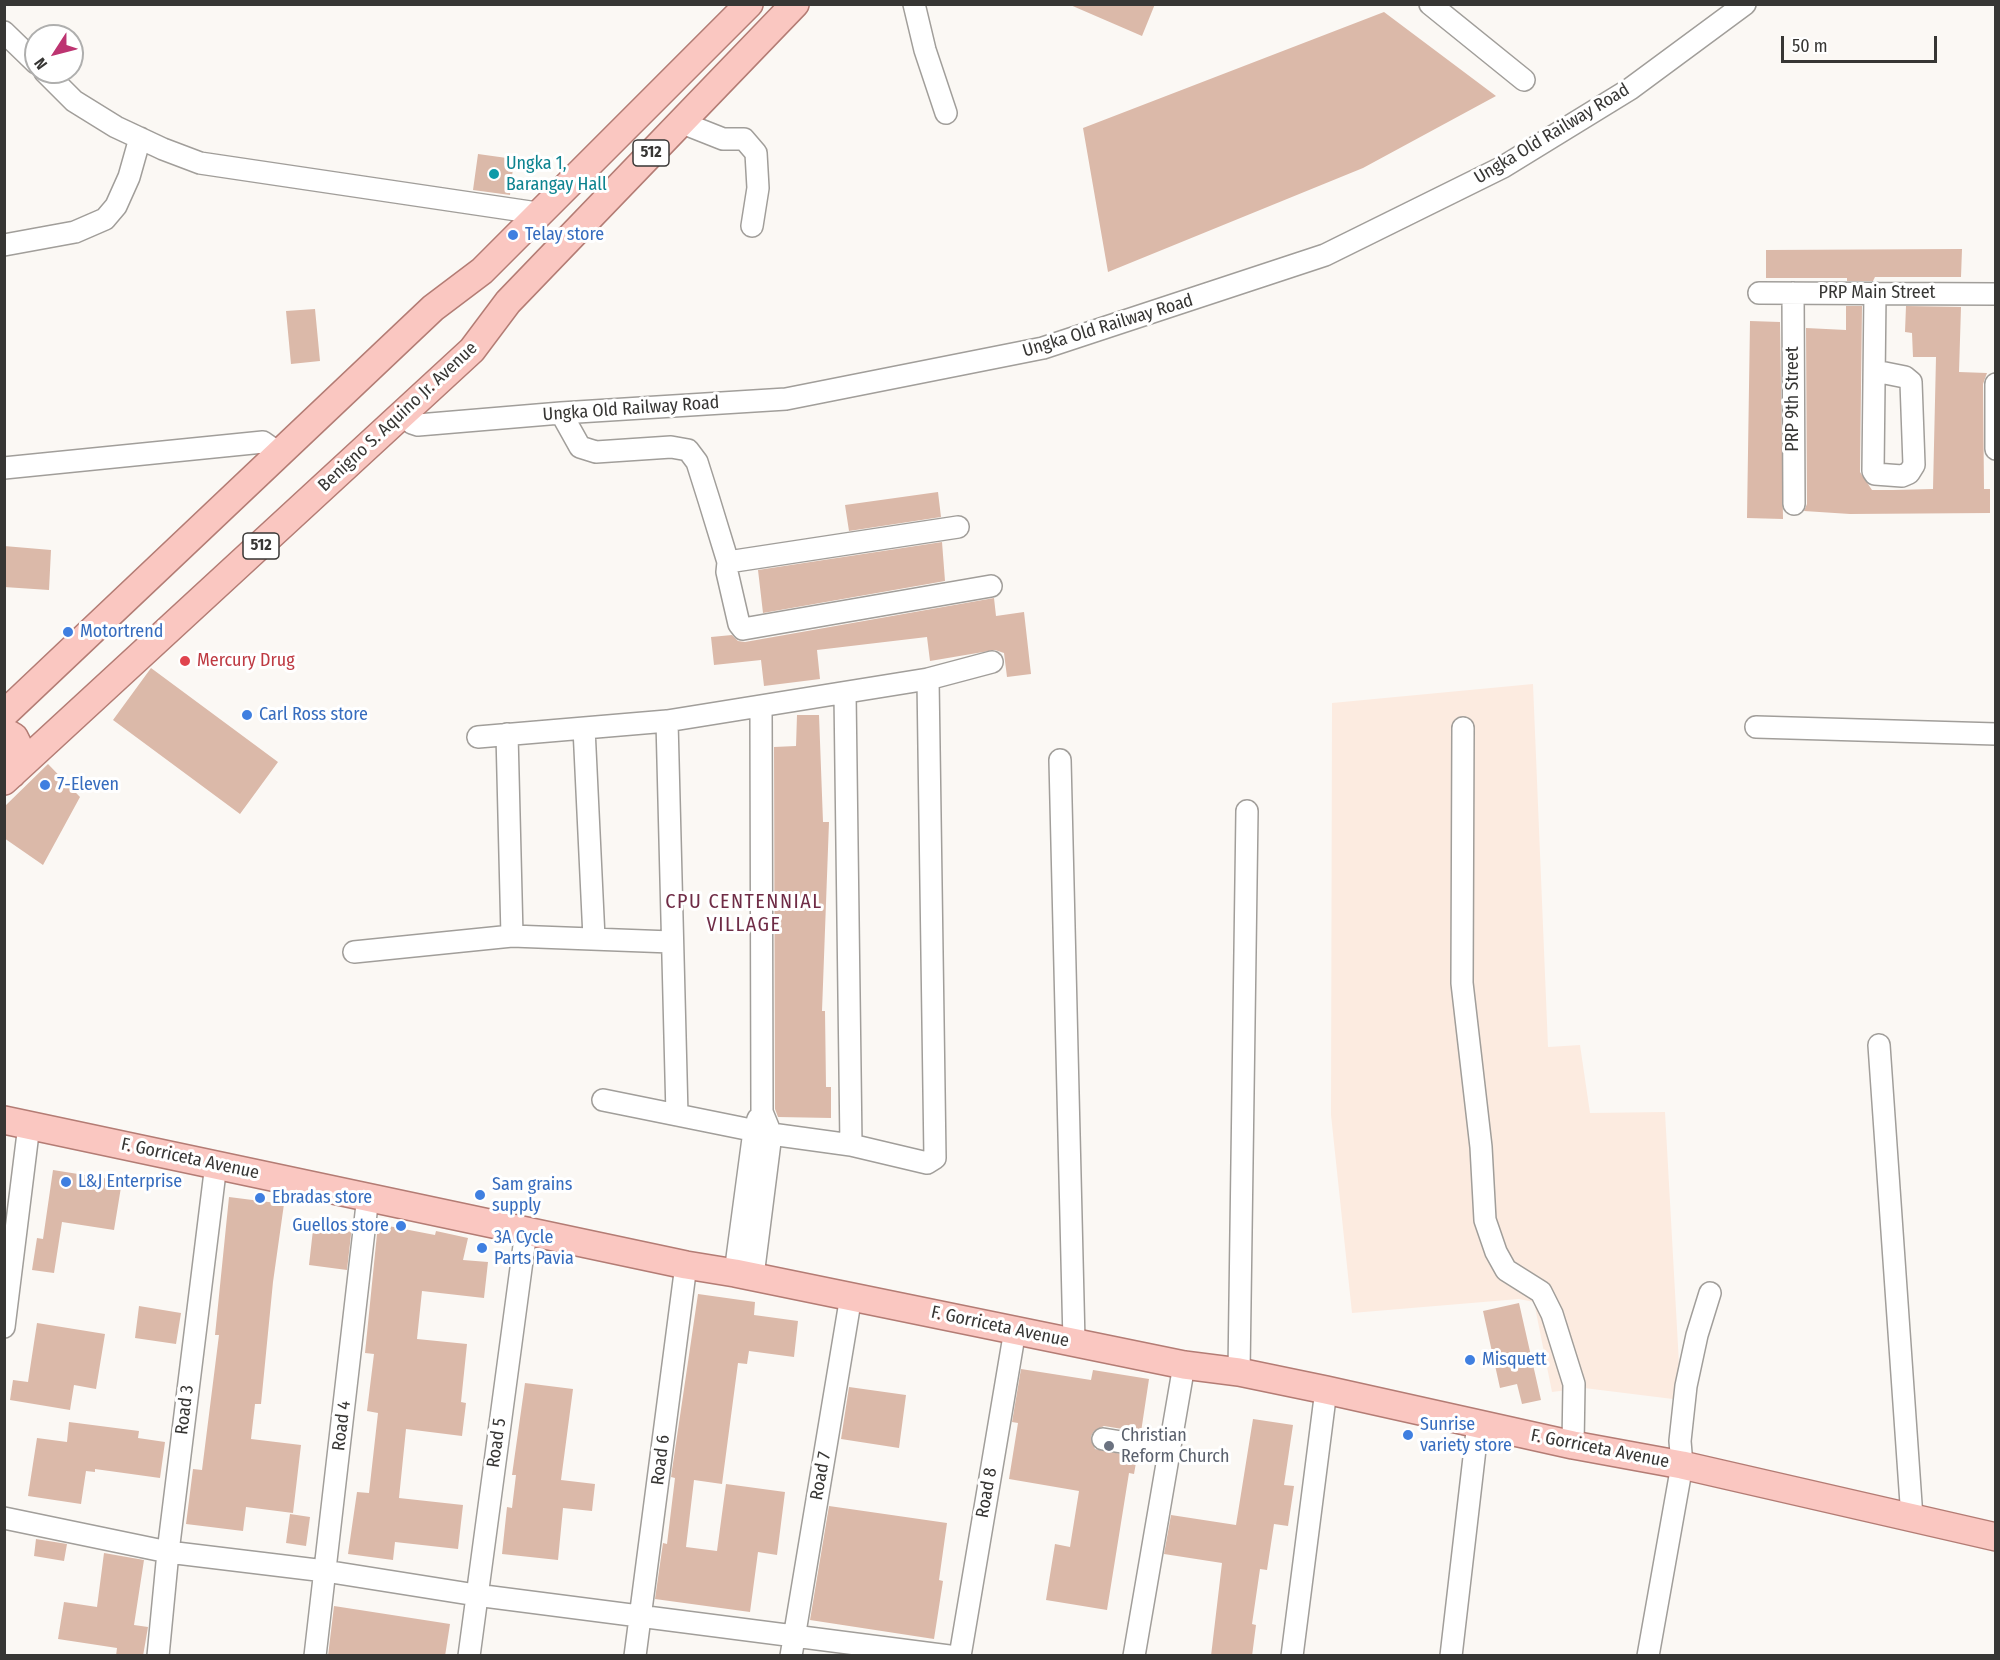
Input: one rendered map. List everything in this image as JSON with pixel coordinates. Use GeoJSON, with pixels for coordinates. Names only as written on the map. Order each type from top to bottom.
{"type":"FeatureCollection","features":[{"type":"Feature","properties":{"kind":"main road","name":"512"},"geometry":{"type":"LineString","coordinates":[[4,714],[433,308],[482,271],[537,213],[749,4]]}},
{"type":"Feature","properties":{"kind":"main road","name":"Benigno S. Aquino Jr. Avenue"},"geometry":{"type":"LineString","coordinates":[[8,778],[472,350],[508,302],[795,4]]}},
{"type":"Feature","properties":{"kind":"main road"},"geometry":{"type":"LineString","coordinates":[[537,213],[567,242]]}},
{"type":"Feature","properties":{"kind":"main road"},"geometry":{"type":"LineString","coordinates":[[4,731],[15,737],[19,747],[18,765],[8,778]]}},
{"type":"Feature","properties":{"kind":"main road","name":"F. Gorriceta Avenue"},"geometry":{"type":"LineString","coordinates":[[17,1123],[686,1265],[744,1274],[1184,1365],[1239,1372],[1326,1390],[1573,1445],[1682,1465],[1995,1537]]}},
{"type":"Feature","properties":{"kind":"street"},"geometry":{"type":"LineString","coordinates":[[914,4],[925,50],[946,113]]}},
{"type":"Feature","properties":{"kind":"street"},"geometry":{"type":"LineString","coordinates":[[1430,4],[1524,80]]}},
{"type":"Feature","properties":{"kind":"street","name":"Ungka Old Railway Road"},"geometry":{"type":"LineString","coordinates":[[404,413],[412,423],[418,425],[561,413],[786,399],[1043,348],[1325,255],[1503,167],[1630,89],[1745,4]]}},
{"type":"Feature","properties":{"kind":"street"},"geometry":{"type":"LineString","coordinates":[[4,32],[24,51]]}},
{"type":"Feature","properties":{"kind":"street"},"geometry":{"type":"LineString","coordinates":[[57,84],[74,101],[116,127],[200,163],[537,213]]}},
{"type":"Feature","properties":{"kind":"street"},"geometry":{"type":"LineString","coordinates":[[680,122],[723,139],[744,139],[756,153],[758,188],[752,226]]}},
{"type":"Feature","properties":{"kind":"street"},"geometry":{"type":"LineString","coordinates":[[4,245],[75,232],[105,219],[116,206],[129,177],[140,138]]}},
{"type":"Feature","properties":{"kind":"street","name":"PRP Main Street"},"geometry":{"type":"LineString","coordinates":[[1759,293],[1995,294]]}},
{"type":"Feature","properties":{"kind":"street","name":"PRP 9th Street"},"geometry":{"type":"LineString","coordinates":[[1793,293],[1794,504]]}},
{"type":"Feature","properties":{"kind":"street"},"geometry":{"type":"LineString","coordinates":[[1875,293],[1873,471],[1880,475],[1902,476],[1909,473],[1914,465],[1911,382],[1905,377],[1875,371]]}},
{"type":"Feature","properties":{"kind":"street"},"geometry":{"type":"LineString","coordinates":[[1995,384],[1995,449]]}},
{"type":"Feature","properties":{"kind":"street"},"geometry":{"type":"LineString","coordinates":[[561,413],[580,447],[596,452],[671,447],[688,450],[697,462],[728,562],[727,572],[739,624],[743,629],[991,586]]}},
{"type":"Feature","properties":{"kind":"street"},"geometry":{"type":"LineString","coordinates":[[4,468],[263,442],[279,454]]}},
{"type":"Feature","properties":{"kind":"street"},"geometry":{"type":"LineString","coordinates":[[728,562],[958,527]]}},
{"type":"Feature","properties":{"kind":"street"},"geometry":{"type":"LineString","coordinates":[[478,737],[668,721],[928,679],[992,662]]}},
{"type":"Feature","properties":{"kind":"street"},"geometry":{"type":"LineString","coordinates":[[603,1100],[677,1115],[762,1126],[927,1163],[935,1158],[928,679]]}},
{"type":"Feature","properties":{"kind":"street"},"geometry":{"type":"LineString","coordinates":[[844,693],[851,1145]]}},
{"type":"Feature","properties":{"kind":"street"},"geometry":{"type":"LineString","coordinates":[[744,1274],[762,1126],[761,706]]}},
{"type":"Feature","properties":{"kind":"street"},"geometry":{"type":"LineString","coordinates":[[668,721],[671,942],[677,1115]]}},
{"type":"Feature","properties":{"kind":"street"},"geometry":{"type":"LineString","coordinates":[[1756,727],[1995,734]]}},
{"type":"Feature","properties":{"kind":"street"},"geometry":{"type":"LineString","coordinates":[[584,728],[594,938]]}},
{"type":"Feature","properties":{"kind":"street"},"geometry":{"type":"LineString","coordinates":[[1463,728],[1462,983],[1481,1147],[1485,1220],[1496,1252],[1506,1270],[1541,1292],[1552,1314],[1574,1384],[1573,1445]]}},
{"type":"Feature","properties":{"kind":"street"},"geometry":{"type":"LineString","coordinates":[[507,734],[512,936]]}},
{"type":"Feature","properties":{"kind":"street"},"geometry":{"type":"LineString","coordinates":[[1060,760],[1074,1342]]}},
{"type":"Feature","properties":{"kind":"street"},"geometry":{"type":"LineString","coordinates":[[1239,1372],[1247,811]]}},
{"type":"Feature","properties":{"kind":"street"},"geometry":{"type":"LineString","coordinates":[[354,952],[512,936],[671,942]]}},
{"type":"Feature","properties":{"kind":"street"},"geometry":{"type":"LineString","coordinates":[[1879,1045],[1912,1518]]}},
{"type":"Feature","properties":{"kind":"street"},"geometry":{"type":"LineString","coordinates":[[4,1327],[17,1123]]}},
{"type":"Feature","properties":{"kind":"street","name":"Road 3"},"geometry":{"type":"LineString","coordinates":[[158,1656],[168,1552],[216,1164]]}},
{"type":"Feature","properties":{"kind":"street","name":"Road 4"},"geometry":{"type":"LineString","coordinates":[[315,1656],[368,1196]]}},
{"type":"Feature","properties":{"kind":"street","name":"Road 5"},"geometry":{"type":"LineString","coordinates":[[469,1656],[525,1231]]}},
{"type":"Feature","properties":{"kind":"street","name":"Road 6"},"geometry":{"type":"LineString","coordinates":[[635,1656],[686,1265]]}},
{"type":"Feature","properties":{"kind":"street"},"geometry":{"type":"LineString","coordinates":[[1648,1656],[1682,1465],[1680,1441],[1686,1386],[1696,1335],[1710,1293]]}},
{"type":"Feature","properties":{"kind":"street","name":"Road 7"},"geometry":{"type":"LineString","coordinates":[[791,1656],[851,1296]]}},
{"type":"Feature","properties":{"kind":"street","name":"Road 8"},"geometry":{"type":"LineString","coordinates":[[960,1656],[1015,1330]]}},
{"type":"Feature","properties":{"kind":"street"},"geometry":{"type":"LineString","coordinates":[[1134,1656],[1184,1365]]}},
{"type":"Feature","properties":{"kind":"street"},"geometry":{"type":"LineString","coordinates":[[1292,1656],[1326,1390]]}},
{"type":"Feature","properties":{"kind":"street"},"geometry":{"type":"LineString","coordinates":[[1451,1656],[1478,1423]]}},
{"type":"Feature","properties":{"kind":"street"},"geometry":{"type":"LineString","coordinates":[[1103,1439],[1170,1450]]}},
{"type":"Feature","properties":{"kind":"street"},"geometry":{"type":"LineString","coordinates":[[4,1518],[168,1552],[325,1571],[476,1595],[641,1614],[949,1656]]}},
{"type":"Feature","properties":{"kind":"shaded area"},"geometry":{"type":"Polygon","coordinates":[[[1533,684],[1548,1047],[1580,1045],[1590,1113],[1665,1112],[1681,1400],[1584,1388],[1552,1392],[1534,1302],[1519,1299],[1352,1313],[1331,1115],[1332,703],[1533,684]]]}},
{"type":"Feature","properties":{"kind":"building"},"geometry":{"type":"Polygon","coordinates":[[[1068,4],[1155,4],[1142,36],[1068,4]]]}},
{"type":"Feature","properties":{"kind":"building"},"geometry":{"type":"Polygon","coordinates":[[[1384,12],[1496,96],[1363,168],[1108,272],[1083,128],[1384,12]]]}},
{"type":"Feature","properties":{"kind":"building","name":"Ungka 1, Barangay Hall"},"geometry":{"type":"Polygon","coordinates":[[[478,154],[514,159],[510,195],[473,190],[478,154]]]}},
{"type":"Feature","properties":{"kind":"building"},"geometry":{"type":"Polygon","coordinates":[[[1962,249],[1961,277],[1875,277],[1873,281],[1847,281],[1847,278],[1766,278],[1766,250],[1962,249]]]}},
{"type":"Feature","properties":{"kind":"building"},"geometry":{"type":"Polygon","coordinates":[[[1846,306],[1862,306],[1860,472],[1872,490],[1933,489],[1936,357],[1913,357],[1912,333],[1905,332],[1906,306],[1961,307],[1959,372],[1987,373],[1983,384],[1984,489],[1990,489],[1990,513],[1850,514],[1804,511],[1807,504],[1806,328],[1846,330],[1846,306]]]}},
{"type":"Feature","properties":{"kind":"building"},"geometry":{"type":"Polygon","coordinates":[[[315,309],[320,361],[291,364],[286,311],[315,309]]]}},
{"type":"Feature","properties":{"kind":"building"},"geometry":{"type":"Polygon","coordinates":[[[1750,321],[1780,322],[1783,519],[1747,518],[1750,321]]]}},
{"type":"Feature","properties":{"kind":"building"},"geometry":{"type":"Polygon","coordinates":[[[938,492],[941,517],[849,531],[845,505],[938,492]]]}},
{"type":"Feature","properties":{"kind":"building"},"geometry":{"type":"Polygon","coordinates":[[[942,542],[945,581],[763,613],[758,570],[942,542]]]}},
{"type":"Feature","properties":{"kind":"building"},"geometry":{"type":"Polygon","coordinates":[[[4,546],[51,550],[49,590],[4,587],[4,546]]]}},
{"type":"Feature","properties":{"kind":"building"},"geometry":{"type":"Polygon","coordinates":[[[994,598],[996,616],[1024,612],[1031,674],[1007,677],[1004,653],[995,650],[930,661],[927,637],[817,650],[820,679],[764,686],[761,660],[714,665],[711,637],[732,635],[738,641],[745,642],[994,598]]]}},
{"type":"Feature","properties":{"kind":"building"},"geometry":{"type":"Polygon","coordinates":[[[151,668],[278,762],[240,814],[113,720],[151,668]]]}},
{"type":"Feature","properties":{"kind":"building"},"geometry":{"type":"Polygon","coordinates":[[[797,715],[819,715],[823,822],[829,822],[822,1011],[825,1011],[826,1087],[831,1087],[831,1118],[778,1117],[775,1109],[774,747],[796,746],[797,715]]]}},
{"type":"Feature","properties":{"kind":"building"},"geometry":{"type":"Polygon","coordinates":[[[48,764],[80,797],[43,865],[4,838],[4,807],[48,764]]]}},
{"type":"Feature","properties":{"kind":"building"},"geometry":{"type":"Polygon","coordinates":[[[53,1170],[122,1181],[114,1230],[62,1222],[54,1273],[32,1270],[37,1238],[43,1239],[53,1170]]]}},
{"type":"Feature","properties":{"kind":"building"},"geometry":{"type":"Polygon","coordinates":[[[229,1197],[284,1204],[273,1282],[261,1404],[255,1404],[251,1439],[301,1445],[293,1513],[246,1507],[243,1531],[186,1524],[193,1469],[202,1470],[219,1335],[215,1335],[229,1197]]]}},
{"type":"Feature","properties":{"kind":"building"},"geometry":{"type":"Polygon","coordinates":[[[314,1221],[352,1226],[347,1270],[309,1265],[314,1221]]]}},
{"type":"Feature","properties":{"kind":"building"},"geometry":{"type":"Polygon","coordinates":[[[378,1224],[435,1235],[436,1231],[468,1238],[463,1260],[488,1262],[484,1298],[422,1291],[417,1339],[467,1344],[461,1402],[466,1403],[462,1436],[406,1429],[399,1498],[463,1505],[458,1549],[395,1542],[393,1560],[348,1554],[357,1492],[369,1493],[378,1413],[367,1411],[374,1354],[365,1353],[378,1224]]]}},
{"type":"Feature","properties":{"kind":"building"},"geometry":{"type":"Polygon","coordinates":[[[698,1294],[755,1302],[754,1315],[798,1321],[794,1357],[749,1351],[747,1364],[738,1363],[722,1484],[694,1480],[686,1547],[717,1551],[726,1484],[785,1492],[777,1555],[758,1552],[750,1612],[655,1599],[663,1543],[667,1544],[675,1478],[671,1477],[698,1294]]]}},
{"type":"Feature","properties":{"kind":"building"},"geometry":{"type":"Polygon","coordinates":[[[1519,1303],[1541,1400],[1522,1404],[1517,1384],[1500,1388],[1483,1311],[1519,1303]]]}},
{"type":"Feature","properties":{"kind":"building"},"geometry":{"type":"Polygon","coordinates":[[[139,1306],[181,1313],[176,1344],[135,1338],[139,1306]]]}},
{"type":"Feature","properties":{"kind":"building"},"geometry":{"type":"Polygon","coordinates":[[[37,1323],[105,1334],[96,1389],[74,1385],[70,1410],[10,1400],[13,1380],[28,1382],[37,1323]]]}},
{"type":"Feature","properties":{"kind":"building"},"geometry":{"type":"Polygon","coordinates":[[[1021,1369],[1091,1380],[1093,1370],[1149,1379],[1141,1432],[1104,1426],[1094,1431],[1091,1436],[1095,1449],[1137,1457],[1134,1474],[1129,1473],[1107,1610],[1046,1600],[1055,1544],[1070,1547],[1079,1491],[1009,1479],[1018,1423],[1012,1422],[1021,1369]]]}},
{"type":"Feature","properties":{"kind":"building"},"geometry":{"type":"Polygon","coordinates":[[[525,1383],[573,1389],[561,1480],[595,1484],[592,1511],[563,1508],[558,1560],[502,1554],[507,1507],[512,1508],[516,1475],[512,1475],[525,1383]]]}},
{"type":"Feature","properties":{"kind":"building"},"geometry":{"type":"Polygon","coordinates":[[[849,1387],[906,1395],[899,1448],[841,1439],[849,1387]]]}},
{"type":"Feature","properties":{"kind":"building"},"geometry":{"type":"Polygon","coordinates":[[[1253,1419],[1293,1425],[1284,1485],[1294,1486],[1288,1526],[1274,1524],[1267,1570],[1260,1569],[1252,1624],[1256,1625],[1252,1656],[1211,1656],[1222,1563],[1164,1554],[1171,1515],[1236,1525],[1253,1419]]]}},
{"type":"Feature","properties":{"kind":"building"},"geometry":{"type":"Polygon","coordinates":[[[69,1422],[139,1431],[138,1438],[165,1442],[160,1478],[95,1469],[95,1472],[86,1471],[81,1504],[28,1496],[37,1438],[67,1442],[69,1422]]]}},
{"type":"Feature","properties":{"kind":"building"},"geometry":{"type":"Polygon","coordinates":[[[829,1506],[947,1523],[939,1580],[943,1581],[934,1639],[810,1620],[829,1506]]]}},
{"type":"Feature","properties":{"kind":"building"},"geometry":{"type":"Polygon","coordinates":[[[290,1514],[310,1517],[306,1546],[286,1543],[290,1514]]]}},
{"type":"Feature","properties":{"kind":"building"},"geometry":{"type":"Polygon","coordinates":[[[36,1539],[67,1544],[64,1561],[34,1556],[36,1539]]]}},
{"type":"Feature","properties":{"kind":"building"},"geometry":{"type":"Polygon","coordinates":[[[104,1553],[144,1560],[134,1625],[148,1627],[143,1656],[116,1656],[117,1648],[58,1639],[64,1602],[97,1607],[104,1553]]]}},
{"type":"Feature","properties":{"kind":"building"},"geometry":{"type":"Polygon","coordinates":[[[334,1606],[450,1624],[445,1656],[328,1656],[334,1606]]]}},
{"type":"Feature","properties":{"kind":"place","name":"Ungka 1, Barangay Hall"},"geometry":{"type":"Point","coordinates":[494,174]}},
{"type":"Feature","properties":{"kind":"place","name":"Telay store"},"geometry":{"type":"Point","coordinates":[513,235]}},
{"type":"Feature","properties":{"kind":"place","name":"Motortrend"},"geometry":{"type":"Point","coordinates":[68,632]}},
{"type":"Feature","properties":{"kind":"place","name":"Mercury Drug"},"geometry":{"type":"Point","coordinates":[185,661]}},
{"type":"Feature","properties":{"kind":"place","name":"Carl Ross store"},"geometry":{"type":"Point","coordinates":[247,715]}},
{"type":"Feature","properties":{"kind":"place","name":"7-Eleven"},"geometry":{"type":"Point","coordinates":[45,785]}},
{"type":"Feature","properties":{"kind":"place","name":"L&J Enterprise"},"geometry":{"type":"Point","coordinates":[66,1182]}},
{"type":"Feature","properties":{"kind":"place","name":"Sam grains supply"},"geometry":{"type":"Point","coordinates":[480,1195]}},
{"type":"Feature","properties":{"kind":"place","name":"Ebradas store"},"geometry":{"type":"Point","coordinates":[260,1198]}},
{"type":"Feature","properties":{"kind":"place","name":"Guellos store"},"geometry":{"type":"Point","coordinates":[401,1226]}},
{"type":"Feature","properties":{"kind":"place","name":"3A Cycle Parts Pavia"},"geometry":{"type":"Point","coordinates":[482,1248]}},
{"type":"Feature","properties":{"kind":"place","name":"Misquett"},"geometry":{"type":"Point","coordinates":[1470,1360]}},
{"type":"Feature","properties":{"kind":"place","name":"Sunrise variety store"},"geometry":{"type":"Point","coordinates":[1408,1435]}},
{"type":"Feature","properties":{"kind":"place","name":"Christian Reform Church"},"geometry":{"type":"Point","coordinates":[1109,1446]}},
{"type":"Feature","properties":{"kind":"district","name":"CPU CENTENNIAL VILLAGE"},"geometry":{"type":"Point","coordinates":[744,914]}}]}
